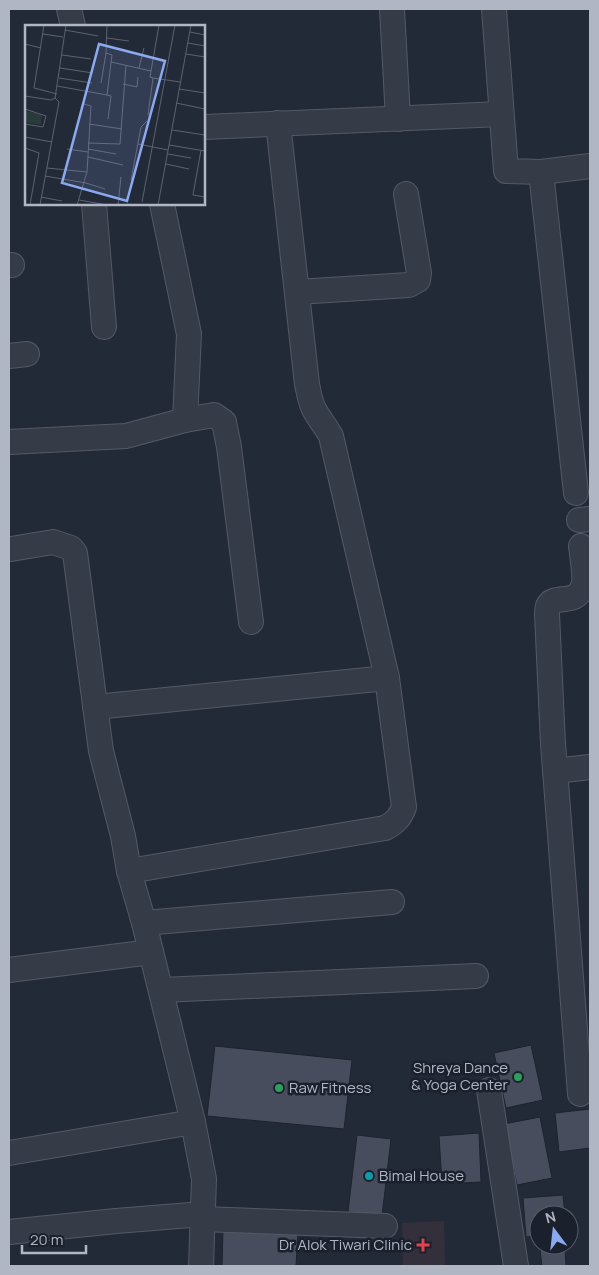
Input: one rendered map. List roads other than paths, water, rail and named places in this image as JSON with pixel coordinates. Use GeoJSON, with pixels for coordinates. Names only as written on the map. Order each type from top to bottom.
{"type":"FeatureCollection","features":[{"type":"Feature","properties":{"kind":"street"},"geometry":{"type":"LineString","coordinates":[[69,9],[73,25]]}},
{"type":"Feature","properties":{"kind":"street"},"geometry":{"type":"LineString","coordinates":[[392,9],[398,119]]}},
{"type":"Feature","properties":{"kind":"street"},"geometry":{"type":"LineString","coordinates":[[494,9],[506,171],[541,172],[590,166]]}},
{"type":"Feature","properties":{"kind":"street"},"geometry":{"type":"LineString","coordinates":[[205,127],[502,114]]}},
{"type":"Feature","properties":{"kind":"street"},"geometry":{"type":"LineString","coordinates":[[130,871],[385,828],[393,824],[400,816],[404,807],[387,678],[331,436],[310,401],[278,124]]}},
{"type":"Feature","properties":{"kind":"street"},"geometry":{"type":"LineString","coordinates":[[541,172],[576,493]]}},
{"type":"Feature","properties":{"kind":"street"},"geometry":{"type":"LineString","coordinates":[[297,292],[409,285],[418,280],[419,273],[406,194]]}},
{"type":"Feature","properties":{"kind":"street"},"geometry":{"type":"LineString","coordinates":[[94,205],[104,327]]}},
{"type":"Feature","properties":{"kind":"street"},"geometry":{"type":"LineString","coordinates":[[162,205],[189,334],[185,420]]}},
{"type":"Feature","properties":{"kind":"street"},"geometry":{"type":"LineString","coordinates":[[9,442],[126,436],[185,420],[214,415],[224,422],[229,447],[251,622]]}},
{"type":"Feature","properties":{"kind":"street"},"geometry":{"type":"LineString","coordinates":[[11,549],[53,542],[71,548],[75,553],[101,751],[193,1122],[204,1179],[201,1266]]}},
{"type":"Feature","properties":{"kind":"street"},"geometry":{"type":"LineString","coordinates":[[580,1094],[555,771],[546,614],[549,605],[554,600],[573,598],[580,593],[584,584],[581,546]]}},
{"type":"Feature","properties":{"kind":"street"},"geometry":{"type":"LineString","coordinates":[[95,707],[387,678]]}},
{"type":"Feature","properties":{"kind":"street"},"geometry":{"type":"LineString","coordinates":[[555,771],[590,768]]}},
{"type":"Feature","properties":{"kind":"street"},"geometry":{"type":"LineString","coordinates":[[144,923],[392,902]]}},
{"type":"Feature","properties":{"kind":"street"},"geometry":{"type":"LineString","coordinates":[[9,970],[151,952]]}},
{"type":"Feature","properties":{"kind":"street"},"geometry":{"type":"LineString","coordinates":[[161,990],[476,976]]}},
{"type":"Feature","properties":{"kind":"street"},"geometry":{"type":"LineString","coordinates":[[489,1090],[516,1266]]}},
{"type":"Feature","properties":{"kind":"street"},"geometry":{"type":"LineString","coordinates":[[9,1153],[193,1122]]}},
{"type":"Feature","properties":{"kind":"street"},"geometry":{"type":"LineString","coordinates":[[9,1232],[116,1221],[203,1216],[385,1226]]}},
{"type":"Feature","properties":{"kind":"place","name":"Shreya Dance & Yoga Center"},"geometry":{"type":"Point","coordinates":[518,1077]}},
{"type":"Feature","properties":{"kind":"place","name":"Raw Fitness"},"geometry":{"type":"Point","coordinates":[279,1088]}},
{"type":"Feature","properties":{"kind":"place","name":"Bimal House"},"geometry":{"type":"Point","coordinates":[369,1176]}},
{"type":"Feature","properties":{"kind":"place","name":"Dr Alok Tiwari Clinic"},"geometry":{"type":"Point","coordinates":[423,1245]}}]}
